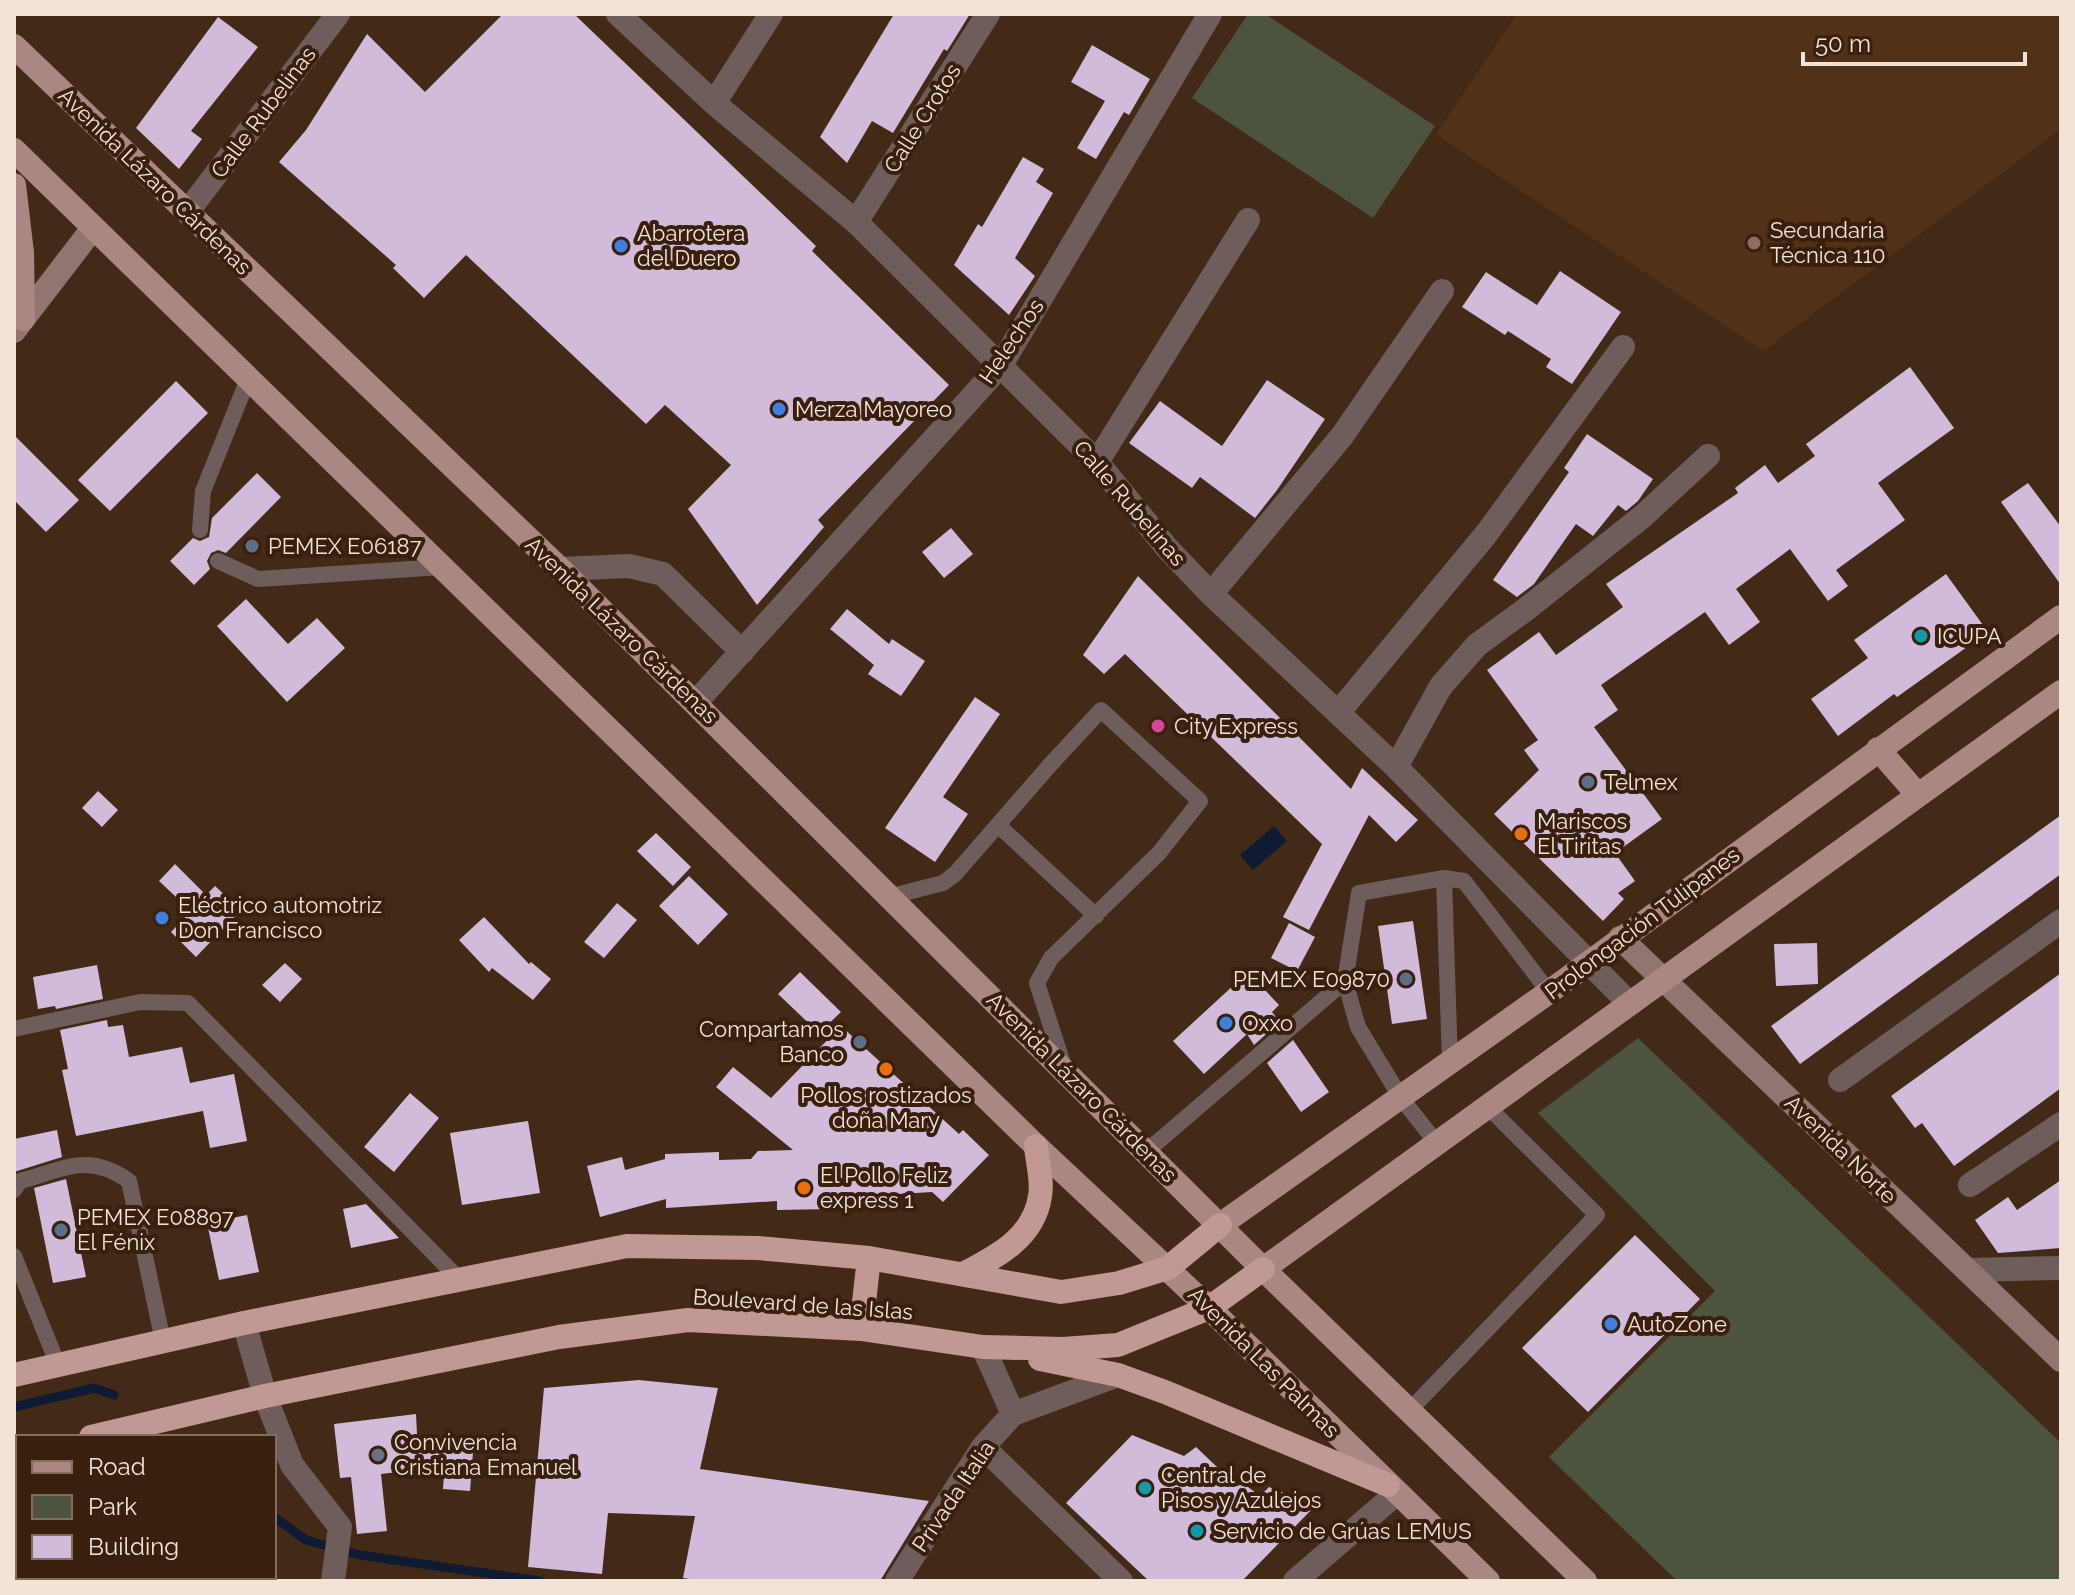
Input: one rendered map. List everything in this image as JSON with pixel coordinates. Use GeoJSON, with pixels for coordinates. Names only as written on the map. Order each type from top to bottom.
{"type":"FeatureCollection","features":[{"type":"Feature","properties":{"kind":"highway"},"geometry":{"type":"LineString","coordinates":[[963,1274],[1005,1252],[1028,1227],[1040,1196],[1036,1146]]}},
{"type":"Feature","properties":{"kind":"highway"},"geometry":{"type":"LineString","coordinates":[[1168,1268],[1220,1225]]}},
{"type":"Feature","properties":{"kind":"highway","name":"Boulevard de las Islas"},"geometry":{"type":"LineString","coordinates":[[14,1375],[244,1323],[627,1246],[758,1248],[869,1258],[1061,1292],[1119,1283],[1168,1268]]}},
{"type":"Feature","properties":{"kind":"highway"},"geometry":{"type":"LineString","coordinates":[[861,1329],[869,1258]]}},
{"type":"Feature","properties":{"kind":"highway","name":"Boulevard de las Islas"},"geometry":{"type":"LineString","coordinates":[[99,1435],[265,1396],[559,1337],[688,1320],[861,1329],[983,1347],[1063,1349],[1118,1345],[1209,1308],[1263,1269]]}},
{"type":"Feature","properties":{"kind":"highway"},"geometry":{"type":"LineString","coordinates":[[983,1347],[1118,1375],[1393,1489]]}},
{"type":"Feature","properties":{"kind":"main road","name":"Avenida Lázaro Cárdenas"},"geometry":{"type":"LineString","coordinates":[[14,46],[560,569],[1220,1225]]}},
{"type":"Feature","properties":{"kind":"main road"},"geometry":{"type":"LineString","coordinates":[[14,150],[1036,1146]]}},
{"type":"Feature","properties":{"kind":"main road"},"geometry":{"type":"LineString","coordinates":[[14,185],[22,253],[18,325]]}},
{"type":"Feature","properties":{"kind":"main road","name":"Prolongación Tulipanes"},"geometry":{"type":"LineString","coordinates":[[1220,1225],[1549,992],[2061,617]]}},
{"type":"Feature","properties":{"kind":"main road"},"geometry":{"type":"LineString","coordinates":[[1263,1269],[2061,692]]}},
{"type":"Feature","properties":{"kind":"main road"},"geometry":{"type":"LineString","coordinates":[[1878,749],[1918,795]]}},
{"type":"Feature","properties":{"kind":"main road","name":"Avenida Las Palmas"},"geometry":{"type":"LineString","coordinates":[[1036,1146],[1168,1268],[1488,1581]]}},
{"type":"Feature","properties":{"kind":"main road"},"geometry":{"type":"LineString","coordinates":[[1220,1225],[1585,1581]]}},
{"type":"Feature","properties":{"kind":"street","name":"Calle Rubelinas"},"geometry":{"type":"LineString","coordinates":[[188,211],[338,14]]}},
{"type":"Feature","properties":{"kind":"street","name":"Calle Rubelinas"},"geometry":{"type":"LineString","coordinates":[[618,14],[714,103],[856,222],[1097,462],[1167,548],[1211,594],[1396,767],[1630,1004]]}},
{"type":"Feature","properties":{"kind":"street"},"geometry":{"type":"LineString","coordinates":[[714,103],[771,14]]}},
{"type":"Feature","properties":{"kind":"street","name":"Calle Crotos"},"geometry":{"type":"LineString","coordinates":[[856,222],[988,14]]}},
{"type":"Feature","properties":{"kind":"street","name":"Helechos"},"geometry":{"type":"LineString","coordinates":[[696,702],[1001,365],[1210,14]]}},
{"type":"Feature","properties":{"kind":"street"},"geometry":{"type":"LineString","coordinates":[[1097,462],[1248,220]]}},
{"type":"Feature","properties":{"kind":"street"},"geometry":{"type":"LineString","coordinates":[[18,325],[93,228]]}},
{"type":"Feature","properties":{"kind":"street"},"geometry":{"type":"LineString","coordinates":[[1211,594],[1342,436],[1442,291]]}},
{"type":"Feature","properties":{"kind":"street"},"geometry":{"type":"LineString","coordinates":[[1338,713],[1487,533],[1623,347]]}},
{"type":"Feature","properties":{"kind":"street"},"geometry":{"type":"LineString","coordinates":[[1396,767],[1441,686],[1477,645],[1643,516],[1708,456]]}},
{"type":"Feature","properties":{"kind":"street"},"geometry":{"type":"LineString","coordinates":[[560,569],[629,566],[663,574],[742,652]]}},
{"type":"Feature","properties":{"kind":"street"},"geometry":{"type":"LineString","coordinates":[[1840,1080],[2061,921]]}},
{"type":"Feature","properties":{"kind":"street","name":"Avenida Norte"},"geometry":{"type":"LineString","coordinates":[[1620,938],[2061,1360]]}},
{"type":"Feature","properties":{"kind":"street"},"geometry":{"type":"LineString","coordinates":[[1970,1185],[2061,1124]]}},
{"type":"Feature","properties":{"kind":"street"},"geometry":{"type":"LineString","coordinates":[[1967,1270],[2061,1268]]}},
{"type":"Feature","properties":{"kind":"street"},"geometry":{"type":"LineString","coordinates":[[244,1323],[265,1396],[292,1465],[340,1527],[333,1578]]}},
{"type":"Feature","properties":{"kind":"street"},"geometry":{"type":"LineString","coordinates":[[983,1347],[1013,1414]]}},
{"type":"Feature","properties":{"kind":"street","name":"Privada Italia"},"geometry":{"type":"LineString","coordinates":[[897,1581],[983,1447],[1013,1414],[1118,1375]]}},
{"type":"Feature","properties":{"kind":"street"},"geometry":{"type":"LineString","coordinates":[[983,1447],[1121,1581]]}},
{"type":"Feature","properties":{"kind":"street"},"geometry":{"type":"LineString","coordinates":[[1295,1581],[1393,1489]]}},
{"type":"Feature","properties":{"kind":"lane"},"geometry":{"type":"LineString","coordinates":[[200,530],[203,491],[248,379]]}},
{"type":"Feature","properties":{"kind":"lane"},"geometry":{"type":"LineString","coordinates":[[218,561],[258,579],[442,567]]}},
{"type":"Feature","properties":{"kind":"lane"},"geometry":{"type":"LineString","coordinates":[[888,897],[943,883],[955,874],[1101,710],[1200,801],[1159,853],[1051,958],[1037,983],[1064,1069]]}},
{"type":"Feature","properties":{"kind":"lane"},"geometry":{"type":"LineString","coordinates":[[998,825],[1096,916]]}},
{"type":"Feature","properties":{"kind":"lane"},"geometry":{"type":"LineString","coordinates":[[1444,878],[1450,1063]]}},
{"type":"Feature","properties":{"kind":"lane"},"geometry":{"type":"LineString","coordinates":[[1436,1142],[1401,1098],[1358,1027],[1345,981],[1359,893],[1444,878],[1464,881],[1549,992]]}},
{"type":"Feature","properties":{"kind":"lane"},"geometry":{"type":"LineString","coordinates":[[1147,1151],[1345,981]]}},
{"type":"Feature","properties":{"kind":"lane"},"geometry":{"type":"LineString","coordinates":[[14,1029],[140,1002],[188,1003],[459,1279]]}},
{"type":"Feature","properties":{"kind":"lane"},"geometry":{"type":"LineString","coordinates":[[1409,1411],[1597,1215],[1487,1106]]}},
{"type":"Feature","properties":{"kind":"lane"},"geometry":{"type":"LineString","coordinates":[[14,1190],[20,1181],[87,1163],[110,1167],[129,1181],[163,1341]]}},
{"type":"Feature","properties":{"kind":"lane"},"geometry":{"type":"LineString","coordinates":[[14,1256],[58,1365]]}},
{"type":"Feature","properties":{"kind":"shaded area","name":"Secundaria Técnica 110"},"geometry":{"type":"Polygon","coordinates":[[[1517,14],[2061,14],[2061,129],[1763,351],[1436,134],[1517,14]]]}},
{"type":"Feature","properties":{"kind":"green space"},"geometry":{"type":"Polygon","coordinates":[[[1248,14],[1265,14],[1435,126],[1373,218],[1192,98],[1248,14]]]}},
{"type":"Feature","properties":{"kind":"green space"},"geometry":{"type":"Polygon","coordinates":[[[1638,1038],[2061,1443],[2061,1581],[1677,1581],[1549,1457],[1715,1291],[1538,1113],[1638,1038]]]}},
{"type":"Feature","properties":{"kind":"water"},"geometry":{"type":"Polygon","coordinates":[[[1274,826],[1287,841],[1253,870],[1240,855],[1274,826]]]}},
{"type":"Feature","properties":{"kind":"building"},"geometry":{"type":"Polygon","coordinates":[[[503,14],[574,14],[816,246],[812,251],[949,385],[818,520],[824,527],[757,605],[688,509],[731,465],[665,405],[646,424],[466,255],[424,298],[393,268],[396,265],[279,162],[306,130],[367,34],[425,92],[503,14]]]}},
{"type":"Feature","properties":{"kind":"building"},"geometry":{"type":"Polygon","coordinates":[[[894,14],[970,14],[947,51],[944,49],[893,133],[872,121],[847,163],[820,137],[894,14]]]}},
{"type":"Feature","properties":{"kind":"building"},"geometry":{"type":"Polygon","coordinates":[[[218,17],[258,47],[191,131],[202,139],[179,169],[136,128],[218,17]]]}},
{"type":"Feature","properties":{"kind":"building"},"geometry":{"type":"Polygon","coordinates":[[[1092,45],[1150,79],[1129,115],[1124,112],[1096,159],[1077,148],[1105,101],[1071,82],[1092,45]]]}},
{"type":"Feature","properties":{"kind":"building"},"geometry":{"type":"Polygon","coordinates":[[[1023,157],[1044,169],[1036,182],[1053,193],[1015,258],[1035,276],[1009,315],[954,265],[978,224],[982,227],[1023,157]]]}},
{"type":"Feature","properties":{"kind":"building"},"geometry":{"type":"Polygon","coordinates":[[[1560,271],[1621,312],[1572,384],[1546,367],[1551,359],[1508,331],[1505,335],[1462,307],[1486,272],[1537,305],[1560,271]]]}},
{"type":"Feature","properties":{"kind":"building"},"geometry":{"type":"Polygon","coordinates":[[[1910,367],[1954,428],[1878,483],[1905,520],[1836,570],[1848,586],[1828,601],[1790,549],[1736,589],[1760,622],[1729,645],[1705,612],[1601,685],[1618,710],[1594,727],[1662,819],[1615,853],[1635,881],[1618,893],[1624,899],[1603,921],[1494,814],[1539,770],[1524,750],[1538,740],[1487,670],[1539,632],[1556,655],[1623,607],[1606,584],[1738,493],[1735,488],[1765,465],[1778,483],[1815,456],[1806,444],[1910,367]]]}},
{"type":"Feature","properties":{"kind":"building"},"geometry":{"type":"Polygon","coordinates":[[[1267,380],[1325,419],[1255,518],[1200,477],[1192,488],[1129,443],[1160,401],[1222,446],[1267,380]]]}},
{"type":"Feature","properties":{"kind":"building"},"geometry":{"type":"Polygon","coordinates":[[[176,381],[208,413],[110,511],[78,480],[176,381]]]}},
{"type":"Feature","properties":{"kind":"building"},"geometry":{"type":"Polygon","coordinates":[[[1587,434],[1653,479],[1638,501],[1626,511],[1618,505],[1593,536],[1576,524],[1534,584],[1517,597],[1493,580],[1569,472],[1564,468],[1587,434]]]}},
{"type":"Feature","properties":{"kind":"building"},"geometry":{"type":"Polygon","coordinates":[[[14,435],[79,500],[46,532],[14,500],[14,435]]]}},
{"type":"Feature","properties":{"kind":"building"},"geometry":{"type":"Polygon","coordinates":[[[257,473],[281,497],[226,553],[218,550],[211,553],[207,561],[210,569],[194,585],[170,561],[193,538],[200,541],[209,537],[212,518],[257,473]]]}},
{"type":"Feature","properties":{"kind":"building"},"geometry":{"type":"Polygon","coordinates":[[[2028,483],[2061,527],[2061,585],[2001,502],[2028,483]]]}},
{"type":"Feature","properties":{"kind":"building"},"geometry":{"type":"Polygon","coordinates":[[[951,528],[973,554],[944,578],[922,552],[951,528]]]}},
{"type":"Feature","properties":{"kind":"building","name":"ICUPA"},"geometry":{"type":"Polygon","coordinates":[[[1946,574],[1988,632],[1897,697],[1894,694],[1838,736],[1811,699],[1868,658],[1854,640],[1946,574]]]}},
{"type":"Feature","properties":{"kind":"building"},"geometry":{"type":"Polygon","coordinates":[[[1138,576],[1351,789],[1362,768],[1418,820],[1396,842],[1369,815],[1309,930],[1283,917],[1322,844],[1125,654],[1104,674],[1083,655],[1138,576]]]}},
{"type":"Feature","properties":{"kind":"building"},"geometry":{"type":"Polygon","coordinates":[[[246,599],[288,644],[317,618],[345,648],[287,702],[217,626],[246,599]]]}},
{"type":"Feature","properties":{"kind":"building"},"geometry":{"type":"Polygon","coordinates":[[[847,609],[889,644],[892,639],[925,661],[901,696],[868,674],[874,665],[830,629],[847,609]]]}},
{"type":"Feature","properties":{"kind":"building"},"geometry":{"type":"Polygon","coordinates":[[[975,697],[1000,714],[943,797],[968,814],[935,862],[885,828],[975,697]]]}},
{"type":"Feature","properties":{"kind":"building"},"geometry":{"type":"Polygon","coordinates":[[[98,791],[118,810],[102,827],[82,808],[98,791]]]}},
{"type":"Feature","properties":{"kind":"building"},"geometry":{"type":"Polygon","coordinates":[[[2061,815],[2061,874],[1800,1064],[1771,1026],[2061,815]]]}},
{"type":"Feature","properties":{"kind":"building"},"geometry":{"type":"Polygon","coordinates":[[[656,833],[691,867],[673,886],[637,851],[656,833]]]}},
{"type":"Feature","properties":{"kind":"building"},"geometry":{"type":"Polygon","coordinates":[[[175,864],[206,895],[215,886],[241,910],[196,957],[171,932],[191,911],[159,881],[175,864]]]}},
{"type":"Feature","properties":{"kind":"building"},"geometry":{"type":"Polygon","coordinates":[[[689,876],[728,914],[698,945],[659,906],[689,876]]]}},
{"type":"Feature","properties":{"kind":"building"},"geometry":{"type":"Polygon","coordinates":[[[617,903],[637,920],[604,958],[584,942],[617,903]]]}},
{"type":"Feature","properties":{"kind":"building"},"geometry":{"type":"Polygon","coordinates":[[[484,917],[529,964],[531,962],[551,979],[533,1000],[492,968],[489,972],[459,940],[484,917]]]}},
{"type":"Feature","properties":{"kind":"building"},"geometry":{"type":"Polygon","coordinates":[[[1413,921],[1427,1019],[1392,1024],[1378,926],[1413,921]]]}},
{"type":"Feature","properties":{"kind":"building"},"geometry":{"type":"Polygon","coordinates":[[[1289,923],[1315,937],[1297,971],[1271,958],[1289,923]]]}},
{"type":"Feature","properties":{"kind":"building"},"geometry":{"type":"Polygon","coordinates":[[[1817,943],[1818,984],[1776,986],[1774,944],[1817,943]]]}},
{"type":"Feature","properties":{"kind":"building"},"geometry":{"type":"Polygon","coordinates":[[[285,963],[302,979],[280,1002],[262,985],[285,963]]]}},
{"type":"Feature","properties":{"kind":"building"},"geometry":{"type":"Polygon","coordinates":[[[97,965],[103,999],[56,1009],[55,1006],[38,1009],[33,977],[97,965]]]}},
{"type":"Feature","properties":{"kind":"building"},"geometry":{"type":"Polygon","coordinates":[[[800,972],[841,1012],[819,1033],[778,994],[800,972]]]}},
{"type":"Feature","properties":{"kind":"building","name":"Oxxo"},"geometry":{"type":"Polygon","coordinates":[[[1248,972],[1279,1005],[1272,1012],[1280,1022],[1254,1045],[1247,1034],[1204,1074],[1173,1041],[1248,972]]]}},
{"type":"Feature","properties":{"kind":"building"},"geometry":{"type":"Polygon","coordinates":[[[2061,973],[2061,1088],[1954,1166],[1922,1123],[1915,1128],[1891,1096],[2061,973]]]}},
{"type":"Feature","properties":{"kind":"building"},"geometry":{"type":"Polygon","coordinates":[[[107,1020],[108,1027],[123,1025],[129,1057],[182,1047],[190,1083],[234,1074],[247,1141],[210,1148],[203,1111],[76,1136],[62,1070],[68,1069],[60,1030],[107,1020]]]}},
{"type":"Feature","properties":{"kind":"building"},"geometry":{"type":"Polygon","coordinates":[[[841,1026],[959,1134],[963,1130],[989,1155],[943,1202],[932,1192],[832,1198],[832,1209],[777,1210],[777,1201],[666,1208],[666,1199],[600,1217],[587,1166],[622,1157],[625,1170],[665,1159],[665,1154],[719,1152],[719,1160],[751,1159],[758,1151],[793,1150],[716,1087],[733,1067],[771,1098],[841,1026]]]}},
{"type":"Feature","properties":{"kind":"building"},"geometry":{"type":"Polygon","coordinates":[[[1293,1040],[1329,1092],[1301,1112],[1267,1063],[1293,1040]]]}},
{"type":"Feature","properties":{"kind":"building"},"geometry":{"type":"Polygon","coordinates":[[[410,1093],[439,1118],[394,1172],[364,1147],[410,1093]]]}},
{"type":"Feature","properties":{"kind":"building"},"geometry":{"type":"Polygon","coordinates":[[[528,1121],[540,1193],[462,1205],[450,1133],[528,1121]]]}},
{"type":"Feature","properties":{"kind":"building"},"geometry":{"type":"Polygon","coordinates":[[[57,1130],[62,1157],[14,1172],[14,1139],[57,1130]]]}},
{"type":"Feature","properties":{"kind":"building"},"geometry":{"type":"Polygon","coordinates":[[[66,1179],[86,1277],[53,1283],[34,1188],[66,1179]]]}},
{"type":"Feature","properties":{"kind":"building"},"geometry":{"type":"Polygon","coordinates":[[[2061,1180],[2061,1248],[1998,1253],[1975,1220],[2008,1197],[2017,1210],[2061,1180]]]}},
{"type":"Feature","properties":{"kind":"building"},"geometry":{"type":"Polygon","coordinates":[[[366,1204],[399,1238],[351,1248],[343,1209],[366,1204]]]}},
{"type":"Feature","properties":{"kind":"building"},"geometry":{"type":"Polygon","coordinates":[[[247,1215],[259,1272],[219,1280],[207,1223],[247,1215]]]}},
{"type":"Feature","properties":{"kind":"building","name":"AutoZone"},"geometry":{"type":"Polygon","coordinates":[[[1635,1235],[1700,1299],[1588,1412],[1522,1348],[1635,1235]]]}},
{"type":"Feature","properties":{"kind":"building"},"geometry":{"type":"Polygon","coordinates":[[[639,1380],[718,1388],[700,1469],[929,1501],[880,1581],[703,1581],[683,1578],[695,1516],[608,1513],[602,1574],[528,1567],[544,1388],[639,1380]]]}},
{"type":"Feature","properties":{"kind":"building"},"geometry":{"type":"Polygon","coordinates":[[[416,1414],[417,1435],[474,1439],[470,1491],[443,1489],[444,1474],[406,1471],[381,1474],[387,1531],[357,1534],[351,1477],[340,1478],[334,1424],[416,1414]]]}},
{"type":"Feature","properties":{"kind":"building"},"geometry":{"type":"Polygon","coordinates":[[[1132,1435],[1184,1456],[1196,1447],[1237,1486],[1244,1484],[1260,1496],[1269,1487],[1315,1506],[1242,1581],[1149,1581],[1066,1503],[1132,1435]]]}},
{"type":"Feature","properties":{"kind":"waterway"},"geometry":{"type":"LineString","coordinates":[[14,1407],[94,1388],[114,1395]]}},
{"type":"Feature","properties":{"kind":"waterway"},"geometry":{"type":"LineString","coordinates":[[276,1518],[306,1540],[360,1555],[540,1581]]}},
{"type":"Feature","properties":{"kind":"place","name":"Secundaria Técnica 110"},"geometry":{"type":"Point","coordinates":[1754,243]}},
{"type":"Feature","properties":{"kind":"place","name":"Abarrotera del Duero"},"geometry":{"type":"Point","coordinates":[621,246]}},
{"type":"Feature","properties":{"kind":"place","name":"Merza Mayoreo"},"geometry":{"type":"Point","coordinates":[779,409]}},
{"type":"Feature","properties":{"kind":"place","name":"PEMEX E06187"},"geometry":{"type":"Point","coordinates":[252,546]}},
{"type":"Feature","properties":{"kind":"place","name":"ICUPA"},"geometry":{"type":"Point","coordinates":[1921,636]}},
{"type":"Feature","properties":{"kind":"place","name":"City Express"},"geometry":{"type":"Point","coordinates":[1158,726]}},
{"type":"Feature","properties":{"kind":"place","name":"Telmex"},"geometry":{"type":"Point","coordinates":[1588,782]}},
{"type":"Feature","properties":{"kind":"place","name":"Mariscos El Tiritas"},"geometry":{"type":"Point","coordinates":[1521,834]}},
{"type":"Feature","properties":{"kind":"place","name":"Eléctrico automotriz Don Francisco"},"geometry":{"type":"Point","coordinates":[162,918]}},
{"type":"Feature","properties":{"kind":"place","name":"PEMEX E09870"},"geometry":{"type":"Point","coordinates":[1406,979]}},
{"type":"Feature","properties":{"kind":"place","name":"Oxxo"},"geometry":{"type":"Point","coordinates":[1226,1023]}},
{"type":"Feature","properties":{"kind":"place","name":"Compartamos Banco"},"geometry":{"type":"Point","coordinates":[860,1042]}},
{"type":"Feature","properties":{"kind":"place","name":"Pollos rostizados doña Mary"},"geometry":{"type":"Point","coordinates":[886,1069]}},
{"type":"Feature","properties":{"kind":"place","name":"El Pollo Feliz express 1"},"geometry":{"type":"Point","coordinates":[804,1188]}},
{"type":"Feature","properties":{"kind":"place","name":"PEMEX E08897 El Fénix"},"geometry":{"type":"Point","coordinates":[61,1230]}},
{"type":"Feature","properties":{"kind":"place","name":"AutoZone"},"geometry":{"type":"Point","coordinates":[1611,1324]}},
{"type":"Feature","properties":{"kind":"place","name":"Convivencia Cristiana Emanuel"},"geometry":{"type":"Point","coordinates":[378,1455]}},
{"type":"Feature","properties":{"kind":"place","name":"Central de Pisos y Azulejos"},"geometry":{"type":"Point","coordinates":[1145,1488]}},
{"type":"Feature","properties":{"kind":"place","name":"Servicio de Grúas LEMUS"},"geometry":{"type":"Point","coordinates":[1197,1531]}}]}
